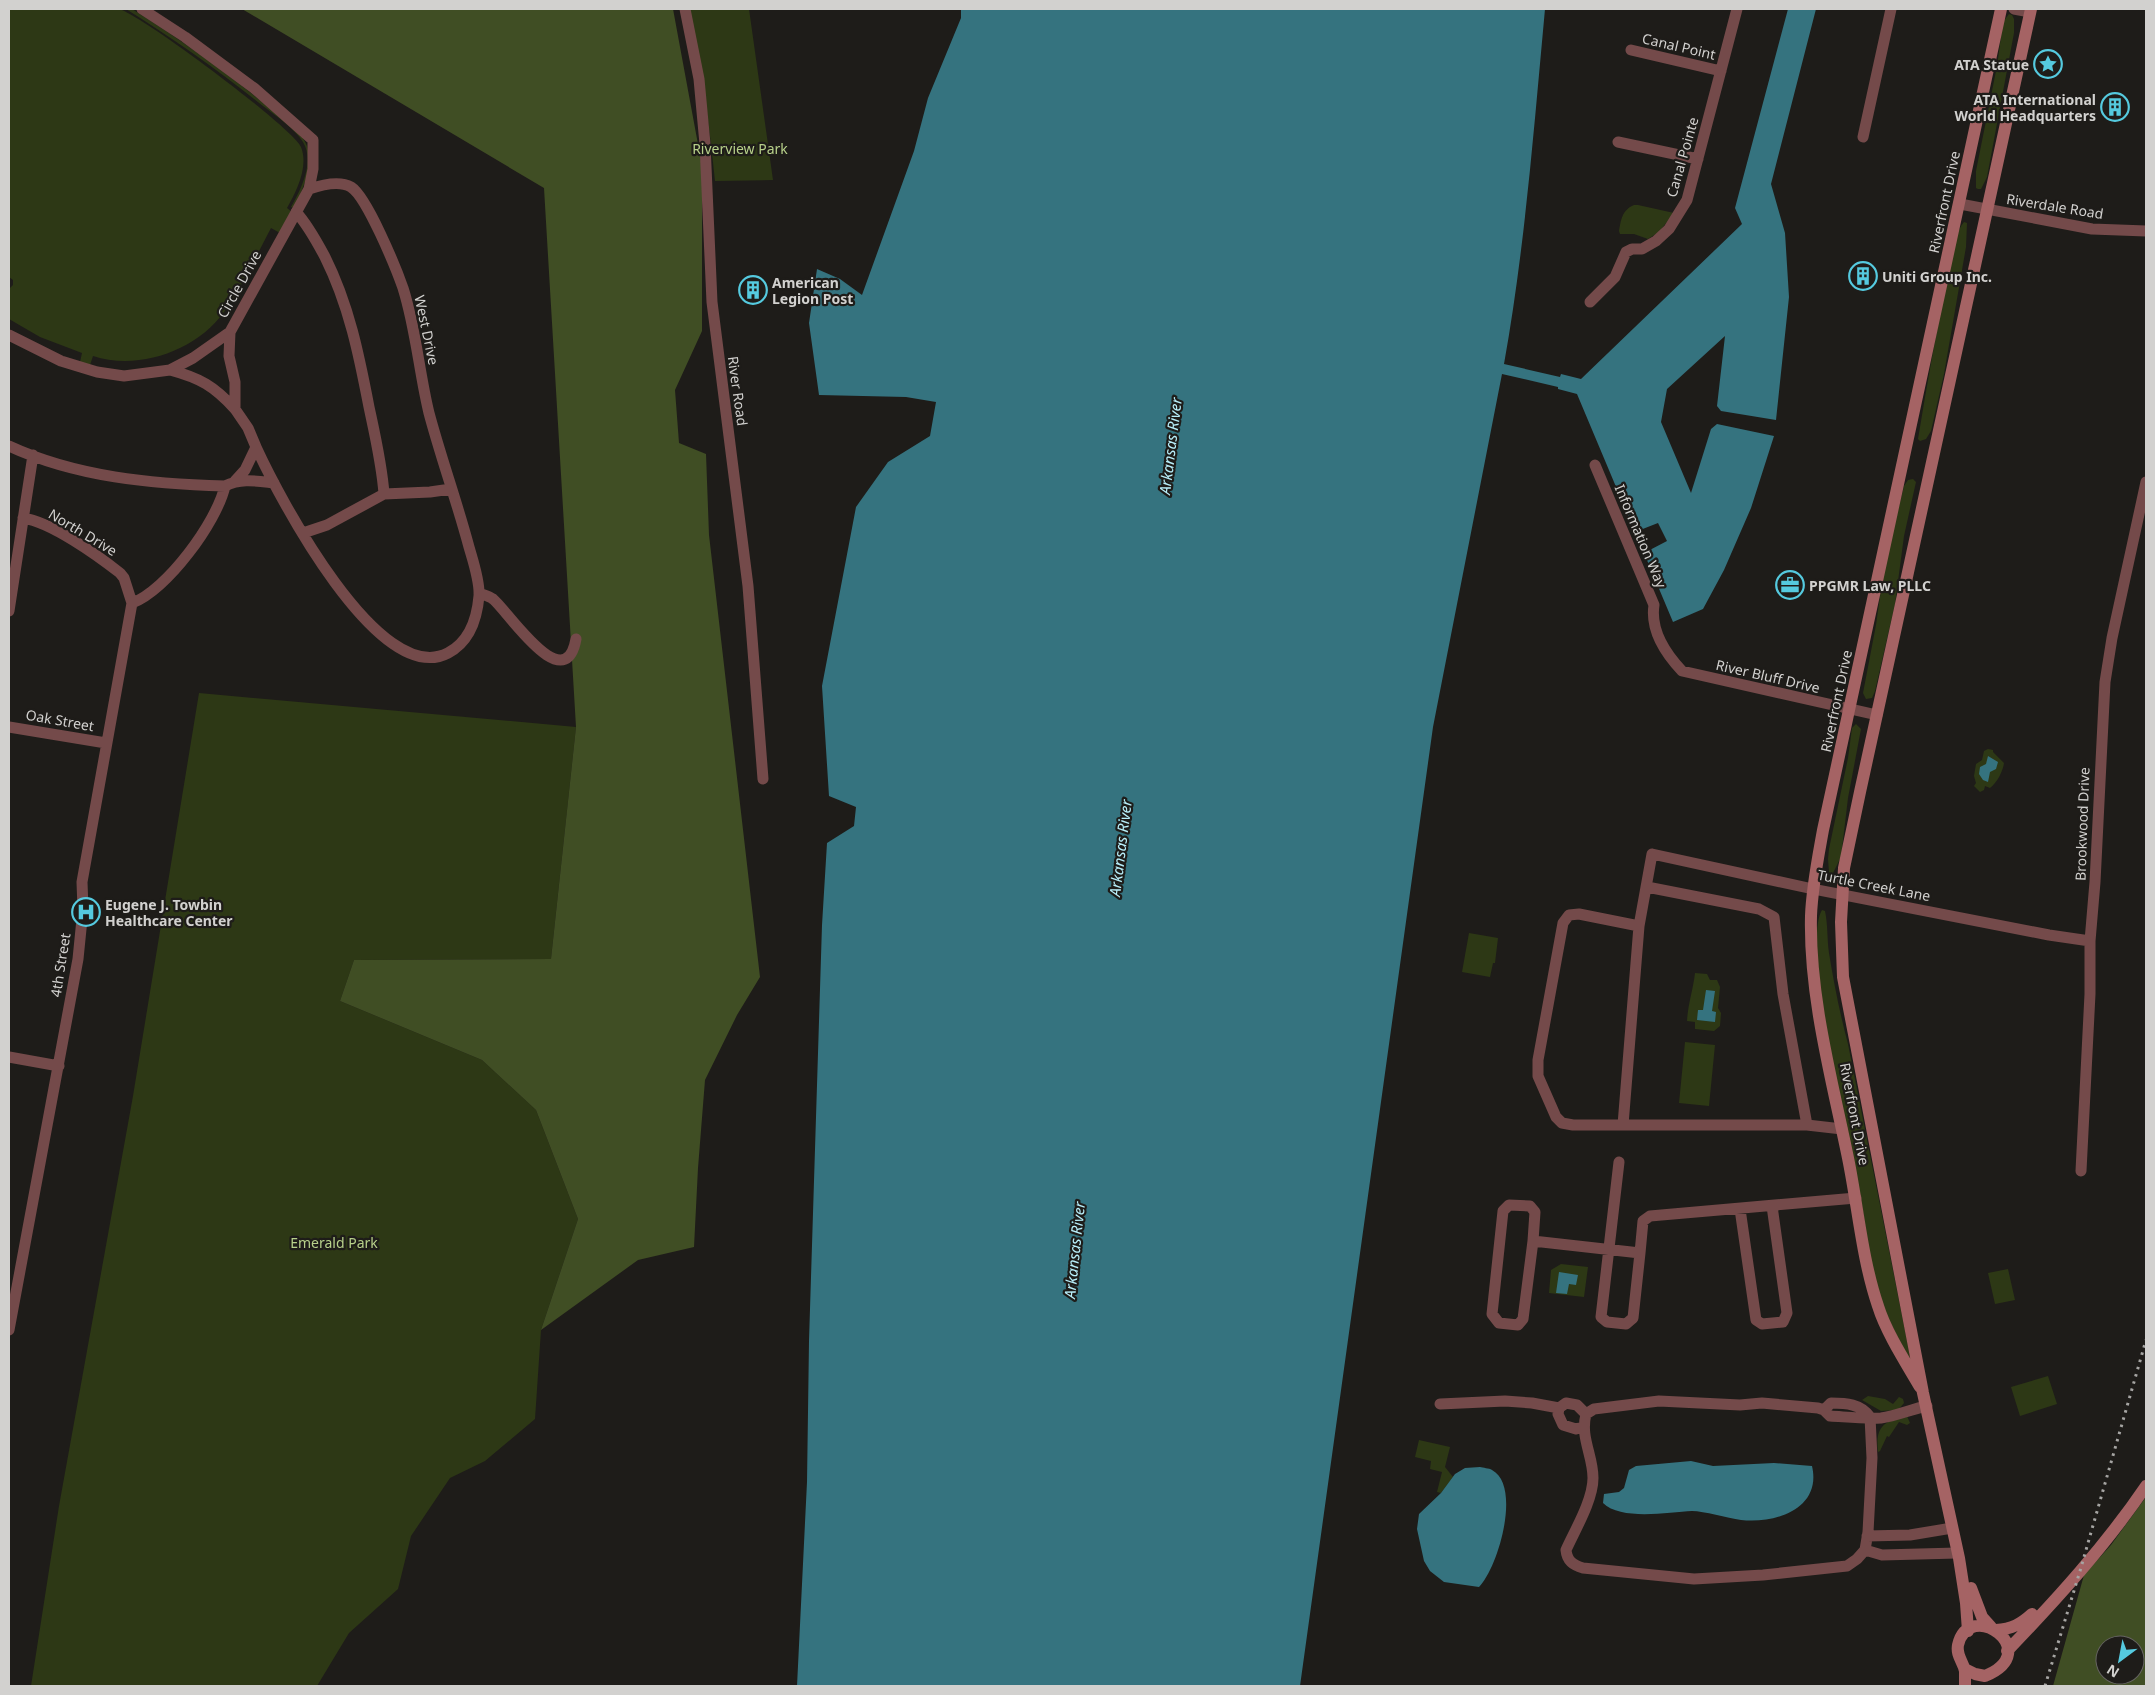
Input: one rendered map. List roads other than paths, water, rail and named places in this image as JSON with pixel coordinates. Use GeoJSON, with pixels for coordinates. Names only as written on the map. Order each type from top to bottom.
{"type":"FeatureCollection","features":[{"type":"Feature","properties":{"kind":"street","name":"Circle Drive"},"geometry":{"type":"LineString","coordinates":[[142,9],[185,37],[254,88],[313,140],[313,168],[309,189],[230,332],[229,356],[235,382],[235,409]]}},
{"type":"Feature","properties":{"kind":"street","name":"River Road"},"geometry":{"type":"LineString","coordinates":[[685,9],[699,79],[705,144],[712,302],[748,586],[763,779]]}},
{"type":"Feature","properties":{"kind":"street","name":"Canal Pointe"},"geometry":{"type":"LineString","coordinates":[[1590,302],[1615,277],[1626,252],[1650,245],[1669,229],[1687,200],[1737,9]]}},
{"type":"Feature","properties":{"kind":"street"},"geometry":{"type":"LineString","coordinates":[[1863,137],[1891,9]]}},
{"type":"Feature","properties":{"kind":"street","name":"Riverfront Drive"},"geometry":{"type":"LineString","coordinates":[[1923,1393],[1878,1309],[1868,1274],[1856,1198],[1818,1004],[1811,917],[1813,889],[1823,830],[2001,9]]}},
{"type":"Feature","properties":{"kind":"street"},"geometry":{"type":"LineString","coordinates":[[2014,9],[2030,10]]}},
{"type":"Feature","properties":{"kind":"street","name":"Riverfront Drive"},"geometry":{"type":"LineString","coordinates":[[1968,1631],[1967,1610],[1958,1556],[1923,1393],[1843,977],[1842,894],[1844,868],[2030,10]]}},
{"type":"Feature","properties":{"kind":"street","name":"Canal Point"},"geometry":{"type":"LineString","coordinates":[[1631,50],[1721,71]]}},
{"type":"Feature","properties":{"kind":"street"},"geometry":{"type":"LineString","coordinates":[[1618,142],[1698,159]]}},
{"type":"Feature","properties":{"kind":"street","name":"West Drive"},"geometry":{"type":"LineString","coordinates":[[256,447],[303,533],[364,619],[391,644],[416,657],[431,658],[443,655],[462,642],[472,628],[479,593],[473,561],[428,409],[403,289],[378,228],[366,207],[351,188],[340,184],[321,185],[309,189]]}},
{"type":"Feature","properties":{"kind":"street","name":"Riverdale Road"},"geometry":{"type":"LineString","coordinates":[[1960,204],[2092,229],[2146,231]]}},
{"type":"Feature","properties":{"kind":"street"},"geometry":{"type":"LineString","coordinates":[[296,212],[308,228],[333,275],[352,328],[373,424],[384,494]]}},
{"type":"Feature","properties":{"kind":"street"},"geometry":{"type":"LineString","coordinates":[[9,335],[61,361],[97,372],[124,376],[170,370],[193,358],[230,332]]}},
{"type":"Feature","properties":{"kind":"street"},"geometry":{"type":"LineString","coordinates":[[132,603],[145,597],[189,555],[230,484],[246,470],[256,447],[248,428],[235,409],[207,383],[170,370]]}},
{"type":"Feature","properties":{"kind":"street"},"geometry":{"type":"LineString","coordinates":[[9,446],[76,468],[119,478],[154,482],[230,484],[248,480],[274,483]]}},
{"type":"Feature","properties":{"kind":"street"},"geometry":{"type":"LineString","coordinates":[[9,611],[33,455]]}},
{"type":"Feature","properties":{"kind":"street","name":"Information Way"},"geometry":{"type":"LineString","coordinates":[[1595,465],[1654,605],[1654,624],[1667,654],[1682,671]]}},
{"type":"Feature","properties":{"kind":"street","name":"Brookwood Drive"},"geometry":{"type":"LineString","coordinates":[[2081,1171],[2090,994],[2090,941],[2106,673],[2146,482]]}},
{"type":"Feature","properties":{"kind":"street"},"geometry":{"type":"LineString","coordinates":[[303,533],[327,525],[384,494],[451,489]]}},
{"type":"Feature","properties":{"kind":"street","name":"North Drive"},"geometry":{"type":"LineString","coordinates":[[23,518],[45,526],[75,542],[120,573],[132,603]]}},
{"type":"Feature","properties":{"kind":"street"},"geometry":{"type":"LineString","coordinates":[[479,593],[492,598],[527,640],[557,659],[565,659],[570,656],[576,639]]}},
{"type":"Feature","properties":{"kind":"street","name":"4th Street"},"geometry":{"type":"LineString","coordinates":[[9,1330],[78,959],[83,910],[82,882],[132,603]]}},
{"type":"Feature","properties":{"kind":"street","name":"River Bluff Drive"},"geometry":{"type":"LineString","coordinates":[[1682,671],[1877,715]]}},
{"type":"Feature","properties":{"kind":"street","name":"Oak Street"},"geometry":{"type":"LineString","coordinates":[[9,727],[106,743]]}},
{"type":"Feature","properties":{"kind":"street","name":"Turtle Creek Lane"},"geometry":{"type":"LineString","coordinates":[[1646,886],[1652,854],[1813,889],[2049,935],[2090,941]]}},
{"type":"Feature","properties":{"kind":"street"},"geometry":{"type":"LineString","coordinates":[[1623,1125],[1639,926],[1646,886],[1759,909],[1774,917],[1783,994],[1807,1125]]}},
{"type":"Feature","properties":{"kind":"street"},"geometry":{"type":"LineString","coordinates":[[1639,926],[1579,914],[1569,915],[1563,922],[1538,1060],[1538,1076],[1556,1117],[1562,1123],[1573,1125],[1807,1125],[1842,1129]]}},
{"type":"Feature","properties":{"kind":"street"},"geometry":{"type":"LineString","coordinates":[[9,1057],[59,1066]]}},
{"type":"Feature","properties":{"kind":"street"},"geometry":{"type":"LineString","coordinates":[[1619,1162],[1601,1317],[1608,1322],[1626,1324],[1633,1318],[1643,1221],[1650,1216],[1856,1198]]}},
{"type":"Feature","properties":{"kind":"street"},"geometry":{"type":"LineString","coordinates":[[1509,1205],[1530,1206],[1535,1212],[1533,1241],[1523,1319],[1518,1324],[1499,1323],[1492,1314],[1503,1211],[1509,1205]]}},
{"type":"Feature","properties":{"kind":"street"},"geometry":{"type":"LineString","coordinates":[[1740,1209],[1756,1320],[1762,1324],[1783,1322],[1788,1313],[1772,1206]]}},
{"type":"Feature","properties":{"kind":"street"},"geometry":{"type":"LineString","coordinates":[[1533,1241],[1640,1253]]}},
{"type":"Feature","properties":{"kind":"street"},"geometry":{"type":"LineString","coordinates":[[1440,1404],[1463,1404],[1476,1401],[1532,1403],[1559,1408]]}},
{"type":"Feature","properties":{"kind":"street"},"geometry":{"type":"LineString","coordinates":[[1659,1401],[1740,1405],[1762,1403],[1824,1410],[1831,1403],[1862,1407],[1870,1417],[1872,1458],[1865,1550],[1858,1559],[1847,1566],[1763,1575],[1681,1578],[1583,1568],[1573,1564],[1567,1557],[1566,1550],[1591,1492],[1593,1477],[1582,1427],[1586,1414],[1594,1409],[1659,1401]]}},
{"type":"Feature","properties":{"kind":"street"},"geometry":{"type":"LineString","coordinates":[[1582,1427],[1576,1429],[1563,1425],[1558,1414],[1559,1408],[1566,1403],[1577,1405],[1586,1414]]}},
{"type":"Feature","properties":{"kind":"street"},"geometry":{"type":"LineString","coordinates":[[1870,1417],[1886,1417],[1927,1406]]}},
{"type":"Feature","properties":{"kind":"street"},"geometry":{"type":"LineString","coordinates":[[2007,1650],[2051,1606],[2124,1518],[2146,1486]]}},
{"type":"Feature","properties":{"kind":"street"},"geometry":{"type":"LineString","coordinates":[[1867,1536],[1910,1535],[1952,1528]]}},
{"type":"Feature","properties":{"kind":"street"},"geometry":{"type":"LineString","coordinates":[[1910,1535],[1912,1554]]}},
{"type":"Feature","properties":{"kind":"street"},"geometry":{"type":"LineString","coordinates":[[1865,1550],[1882,1555],[1958,1556]]}},
{"type":"Feature","properties":{"kind":"street","name":"Riverfront Drive"},"geometry":{"type":"LineString","coordinates":[[1958,1556],[1980,1614],[1994,1629]]}},
{"type":"Feature","properties":{"kind":"street"},"geometry":{"type":"LineString","coordinates":[[1965,1686],[1964,1668],[1958,1654],[1958,1647],[1960,1640],[1968,1631],[1977,1626],[2008,1629],[2021,1624],[2067,1585]]}},
{"type":"Feature","properties":{"kind":"street"},"geometry":{"type":"LineString","coordinates":[[1964,1668],[1975,1674],[1982,1681],[2001,1668],[2005,1662],[2007,1650],[2005,1640],[1994,1629]]}},
{"type":"Feature","properties":{"kind":"water","name":"Arkansas River"},"geometry":{"type":"Polygon","coordinates":[[[961,9],[1545,9],[1518,276],[1504,364],[1560,377],[1561,374],[1581,379],[1742,224],[1735,208],[1788,9],[1816,9],[1771,184],[1785,233],[1789,297],[1776,420],[1721,411],[1717,406],[1725,336],[1667,389],[1661,422],[1691,493],[1711,429],[1717,424],[1774,436],[1751,508],[1724,570],[1703,609],[1673,622],[1644,553],[1667,541],[1658,523],[1635,532],[1577,394],[1558,389],[1558,387],[1502,374],[1433,727],[1300,1686],[797,1686],[807,1482],[809,1341],[822,925],[827,843],[854,826],[856,807],[829,796],[822,686],[856,507],[888,462],[930,436],[936,402],[906,397],[819,395],[809,323],[817,269],[840,279],[862,295],[914,151],[928,98],[961,18],[961,9]]]}},
{"type":"Feature","properties":{"kind":"water"},"geometry":{"type":"Polygon","coordinates":[[[1988,756],[1998,762],[1996,769],[1990,772],[1988,782],[1983,780],[1979,774],[1980,767],[1986,764],[1988,756]]]}},
{"type":"Feature","properties":{"kind":"water"},"geometry":{"type":"Polygon","coordinates":[[[1706,990],[1715,991],[1712,1011],[1716,1012],[1715,1022],[1697,1020],[1698,1010],[1703,1010],[1706,990]]]}},
{"type":"Feature","properties":{"kind":"water"},"geometry":{"type":"Polygon","coordinates":[[[1559,1272],[1578,1275],[1576,1285],[1569,1284],[1567,1294],[1556,1293],[1559,1272]]]}},
{"type":"Feature","properties":{"kind":"water"},"geometry":{"type":"Polygon","coordinates":[[[1691,1461],[1713,1466],[1774,1463],[1812,1466],[1813,1481],[1810,1493],[1803,1503],[1793,1511],[1781,1516],[1754,1521],[1692,1511],[1633,1514],[1611,1509],[1603,1503],[1604,1494],[1619,1492],[1624,1488],[1629,1470],[1636,1466],[1691,1461]]]}},
{"type":"Feature","properties":{"kind":"water"},"geometry":{"type":"Polygon","coordinates":[[[1480,1467],[1492,1470],[1501,1479],[1505,1492],[1504,1527],[1499,1546],[1493,1563],[1479,1587],[1444,1582],[1430,1571],[1424,1561],[1417,1529],[1419,1514],[1441,1493],[1455,1474],[1465,1468],[1480,1467]]]}},
{"type":"Feature","properties":{"kind":"railway"},"geometry":{"type":"LineString","coordinates":[[2045,1686],[2146,1340]]}},
{"type":"Feature","properties":{"kind":"place","name":"ATA Statue"},"geometry":{"type":"Point","coordinates":[2048,64]}},
{"type":"Feature","properties":{"kind":"place","name":"ATA International World Headquarters"},"geometry":{"type":"Point","coordinates":[2115,107]}},
{"type":"Feature","properties":{"kind":"place","name":"Uniti Group Inc."},"geometry":{"type":"Point","coordinates":[1863,276]}},
{"type":"Feature","properties":{"kind":"place","name":"American Legion Post"},"geometry":{"type":"Point","coordinates":[753,290]}},
{"type":"Feature","properties":{"kind":"place","name":"PPGMR Law, PLLC"},"geometry":{"type":"Point","coordinates":[1790,585]}},
{"type":"Feature","properties":{"kind":"place","name":"Eugene J. Towbin Healthcare Center"},"geometry":{"type":"Point","coordinates":[86,912]}},
{"type":"Feature","properties":{"kind":"park label","name":"Riverview Park"},"geometry":{"type":"Point","coordinates":[740,148]}},
{"type":"Feature","properties":{"kind":"park label","name":"Emerald Park"},"geometry":{"type":"Point","coordinates":[334,1242]}}]}
